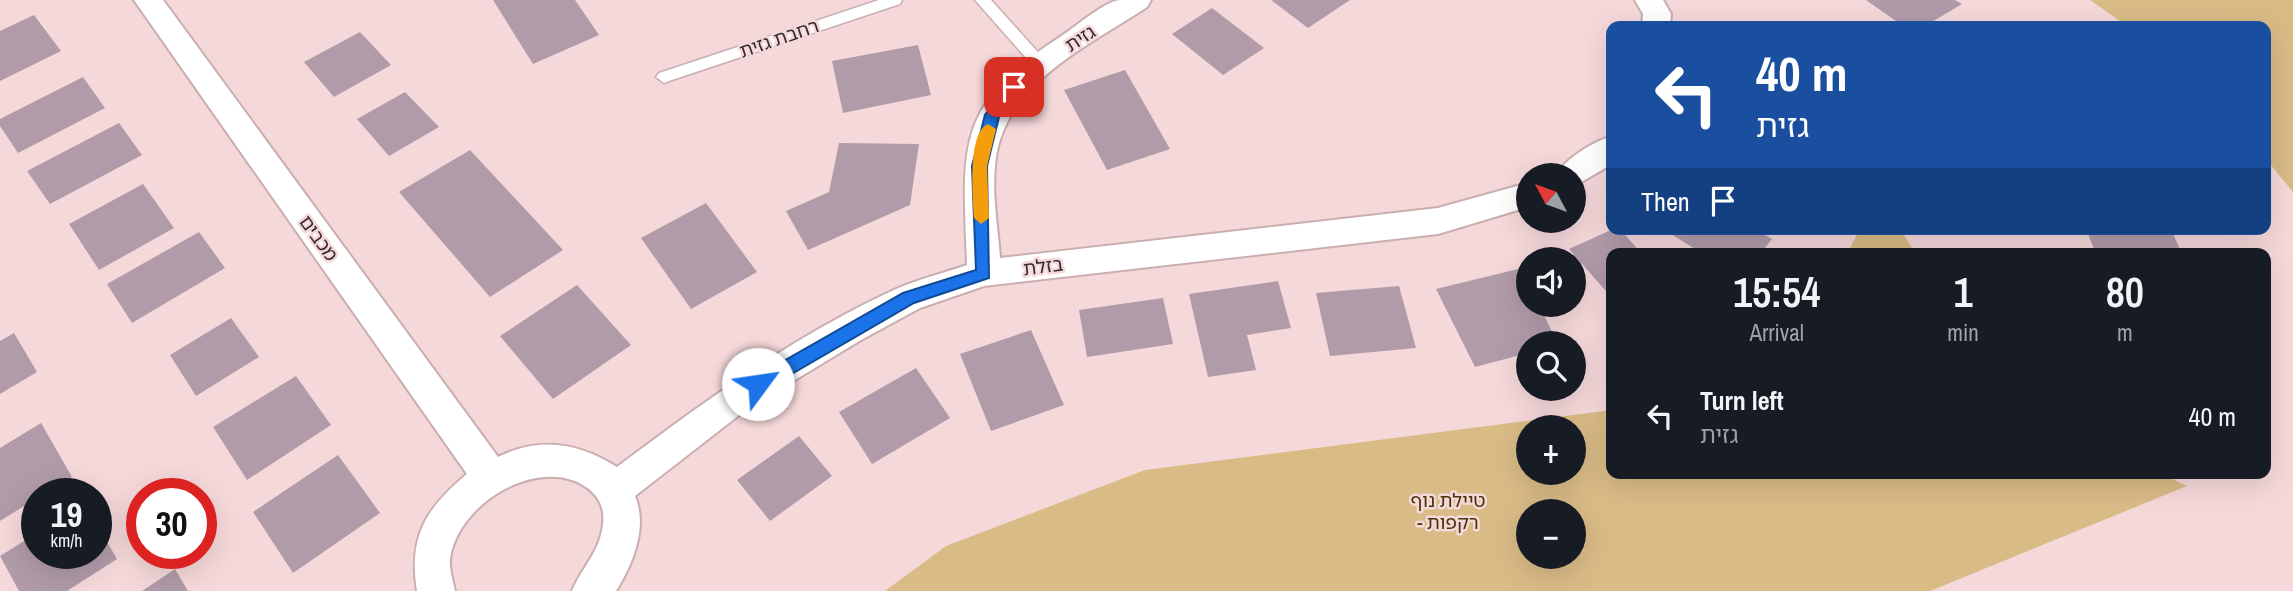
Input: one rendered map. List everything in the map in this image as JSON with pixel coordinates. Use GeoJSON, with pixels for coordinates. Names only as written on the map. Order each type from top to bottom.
{"type":"FeatureCollection","features":[{"type":"Feature","properties":{"kind":"street","name":"מכבים"},"geometry":{"type":"LineString","coordinates":[[148,0],[491,477]]}},
{"type":"Feature","properties":{"kind":"street","name":"גזית"},"geometry":{"type":"LineString","coordinates":[[984,273],[979,166],[992,115],[1014,87],[1040,64],[1137,0]]}},
{"type":"Feature","properties":{"kind":"street"},"geometry":{"type":"LineString","coordinates":[[1649,0],[1657,14],[1656,21]]}},
{"type":"Feature","properties":{"kind":"street"},"geometry":{"type":"LineString","coordinates":[[1586,166],[1606,152]]}},
{"type":"Feature","properties":{"kind":"street","name":"בזלת"},"geometry":{"type":"LineString","coordinates":[[615,490],[735,398],[849,330],[909,298],[984,273],[1438,221],[1516,198]]}},
{"type":"Feature","properties":{"kind":"street"},"geometry":{"type":"LineString","coordinates":[[436,591],[432,582],[432,554],[444,525],[464,499],[491,477],[519,464],[548,459],[576,462],[598,472],[615,490],[623,518],[617,552],[598,584],[590,591]]}},
{"type":"Feature","properties":{"kind":"lane","name":"רחבת גזית"},"geometry":{"type":"LineString","coordinates":[[664,77],[895,0]]}},
{"type":"Feature","properties":{"kind":"lane"},"geometry":{"type":"LineString","coordinates":[[982,0],[1040,64]]}},
{"type":"Feature","properties":{"kind":"green space"},"geometry":{"type":"Polygon","coordinates":[[[2090,0],[2293,0],[2293,192],[2271,165],[2271,21],[2120,21],[2090,0]]]}},
{"type":"Feature","properties":{"kind":"green space"},"geometry":{"type":"Polygon","coordinates":[[[1857,235],[1904,235],[1912,248],[1850,248],[1857,235]]]}},
{"type":"Feature","properties":{"kind":"green space","name":"טיילת נוף - רקפות"},"geometry":{"type":"Polygon","coordinates":[[[1606,411],[1606,479],[2172,479],[2187,486],[1930,591],[885,591],[946,546],[1145,470],[1516,422],[1516,485],[1586,485],[1586,415],[1573,415],[1606,411]]]}},
{"type":"Feature","properties":{"kind":"building"},"geometry":{"type":"Polygon","coordinates":[[[493,0],[575,0],[599,35],[533,64],[493,0]]]}},
{"type":"Feature","properties":{"kind":"building"},"geometry":{"type":"Polygon","coordinates":[[[1271,0],[1350,0],[1308,28],[1271,0]]]}},
{"type":"Feature","properties":{"kind":"building"},"geometry":{"type":"Polygon","coordinates":[[[1866,0],[1955,0],[1962,4],[1933,21],[1896,21],[1866,0]]]}},
{"type":"Feature","properties":{"kind":"building"},"geometry":{"type":"Polygon","coordinates":[[[1212,8],[1264,48],[1223,75],[1172,34],[1212,8]]]}},
{"type":"Feature","properties":{"kind":"building"},"geometry":{"type":"Polygon","coordinates":[[[34,15],[61,51],[0,81],[0,31],[34,15]]]}},
{"type":"Feature","properties":{"kind":"building"},"geometry":{"type":"Polygon","coordinates":[[[360,32],[391,65],[334,97],[304,62],[360,32]]]}},
{"type":"Feature","properties":{"kind":"building"},"geometry":{"type":"Polygon","coordinates":[[[918,45],[931,95],[843,113],[832,61],[918,45]]]}},
{"type":"Feature","properties":{"kind":"building"},"geometry":{"type":"Polygon","coordinates":[[[1125,70],[1170,149],[1107,170],[1064,90],[1125,70]]]}},
{"type":"Feature","properties":{"kind":"building"},"geometry":{"type":"Polygon","coordinates":[[[83,77],[105,108],[18,153],[0,126],[0,119],[83,77]]]}},
{"type":"Feature","properties":{"kind":"building"},"geometry":{"type":"Polygon","coordinates":[[[405,92],[439,127],[389,156],[357,119],[405,92]]]}},
{"type":"Feature","properties":{"kind":"building"},"geometry":{"type":"Polygon","coordinates":[[[119,123],[142,155],[50,204],[27,171],[119,123]]]}},
{"type":"Feature","properties":{"kind":"building"},"geometry":{"type":"Polygon","coordinates":[[[839,143],[919,144],[910,205],[808,250],[786,211],[829,192],[839,143]]]}},
{"type":"Feature","properties":{"kind":"building"},"geometry":{"type":"Polygon","coordinates":[[[470,150],[563,250],[490,297],[399,192],[470,150]]]}},
{"type":"Feature","properties":{"kind":"building"},"geometry":{"type":"Polygon","coordinates":[[[143,184],[174,228],[99,270],[69,224],[143,184]]]}},
{"type":"Feature","properties":{"kind":"building"},"geometry":{"type":"Polygon","coordinates":[[[706,203],[757,272],[691,309],[641,238],[706,203]]]}},
{"type":"Feature","properties":{"kind":"building"},"geometry":{"type":"Polygon","coordinates":[[[199,232],[225,268],[132,323],[107,284],[199,232]]]}},
{"type":"Feature","properties":{"kind":"building"},"geometry":{"type":"Polygon","coordinates":[[[1606,232],[1606,235],[1625,235],[1637,248],[1606,248],[1606,291],[1586,268],[1586,247],[1573,247],[1606,232]]]}},
{"type":"Feature","properties":{"kind":"building"},"geometry":{"type":"Polygon","coordinates":[[[1673,235],[1765,235],[1772,239],[1765,248],[1693,248],[1673,235]]]}},
{"type":"Feature","properties":{"kind":"building"},"geometry":{"type":"Polygon","coordinates":[[[2088,235],[2174,235],[2179,248],[2094,248],[2088,235]]]}},
{"type":"Feature","properties":{"kind":"building"},"geometry":{"type":"Polygon","coordinates":[[[1516,269],[1516,317],[1545,317],[1552,331],[1516,331],[1516,356],[1475,367],[1436,289],[1516,269]]]}},
{"type":"Feature","properties":{"kind":"building"},"geometry":{"type":"Polygon","coordinates":[[[1278,281],[1291,328],[1247,335],[1256,370],[1208,377],[1189,294],[1278,281]]]}},
{"type":"Feature","properties":{"kind":"building"},"geometry":{"type":"Polygon","coordinates":[[[577,285],[631,345],[553,399],[500,336],[577,285]]]}},
{"type":"Feature","properties":{"kind":"building"},"geometry":{"type":"Polygon","coordinates":[[[1399,286],[1416,348],[1330,356],[1316,293],[1399,286]]]}},
{"type":"Feature","properties":{"kind":"building"},"geometry":{"type":"Polygon","coordinates":[[[1163,298],[1173,344],[1087,357],[1079,310],[1163,298]]]}},
{"type":"Feature","properties":{"kind":"building"},"geometry":{"type":"Polygon","coordinates":[[[231,318],[259,357],[196,396],[170,355],[231,318]]]}},
{"type":"Feature","properties":{"kind":"building"},"geometry":{"type":"Polygon","coordinates":[[[1031,330],[1064,405],[991,431],[960,354],[1031,330]]]}},
{"type":"Feature","properties":{"kind":"building"},"geometry":{"type":"Polygon","coordinates":[[[14,333],[37,372],[0,394],[0,341],[14,333]]]}},
{"type":"Feature","properties":{"kind":"building"},"geometry":{"type":"Polygon","coordinates":[[[916,368],[950,418],[872,464],[839,412],[916,368]]]}},
{"type":"Feature","properties":{"kind":"building"},"geometry":{"type":"Polygon","coordinates":[[[296,376],[331,425],[247,480],[213,427],[296,376]]]}},
{"type":"Feature","properties":{"kind":"building"},"geometry":{"type":"Polygon","coordinates":[[[41,423],[72,477],[21,478],[21,508],[0,521],[0,448],[41,423]]]}},
{"type":"Feature","properties":{"kind":"building"},"geometry":{"type":"Polygon","coordinates":[[[799,436],[832,476],[770,521],[737,480],[799,436]]]}},
{"type":"Feature","properties":{"kind":"building"},"geometry":{"type":"Polygon","coordinates":[[[338,455],[380,513],[293,573],[253,512],[338,455]]]}},
{"type":"Feature","properties":{"kind":"building"},"geometry":{"type":"Polygon","coordinates":[[[21,543],[21,569],[101,569],[67,591],[19,591],[0,556],[21,543]]]}},
{"type":"Feature","properties":{"kind":"building"},"geometry":{"type":"Polygon","coordinates":[[[175,569],[188,591],[142,591],[175,569]]]}},
{"type":"Feature","properties":{"kind":"slow traffic"},"geometry":{"type":"LineString","coordinates":[[981,218],[979,166],[988,129]]}},
{"type":"Feature","properties":{"kind":"route"},"geometry":{"type":"LineString","coordinates":[[758,384],[909,298],[984,273],[979,166],[992,115],[1014,87]]}}]}
